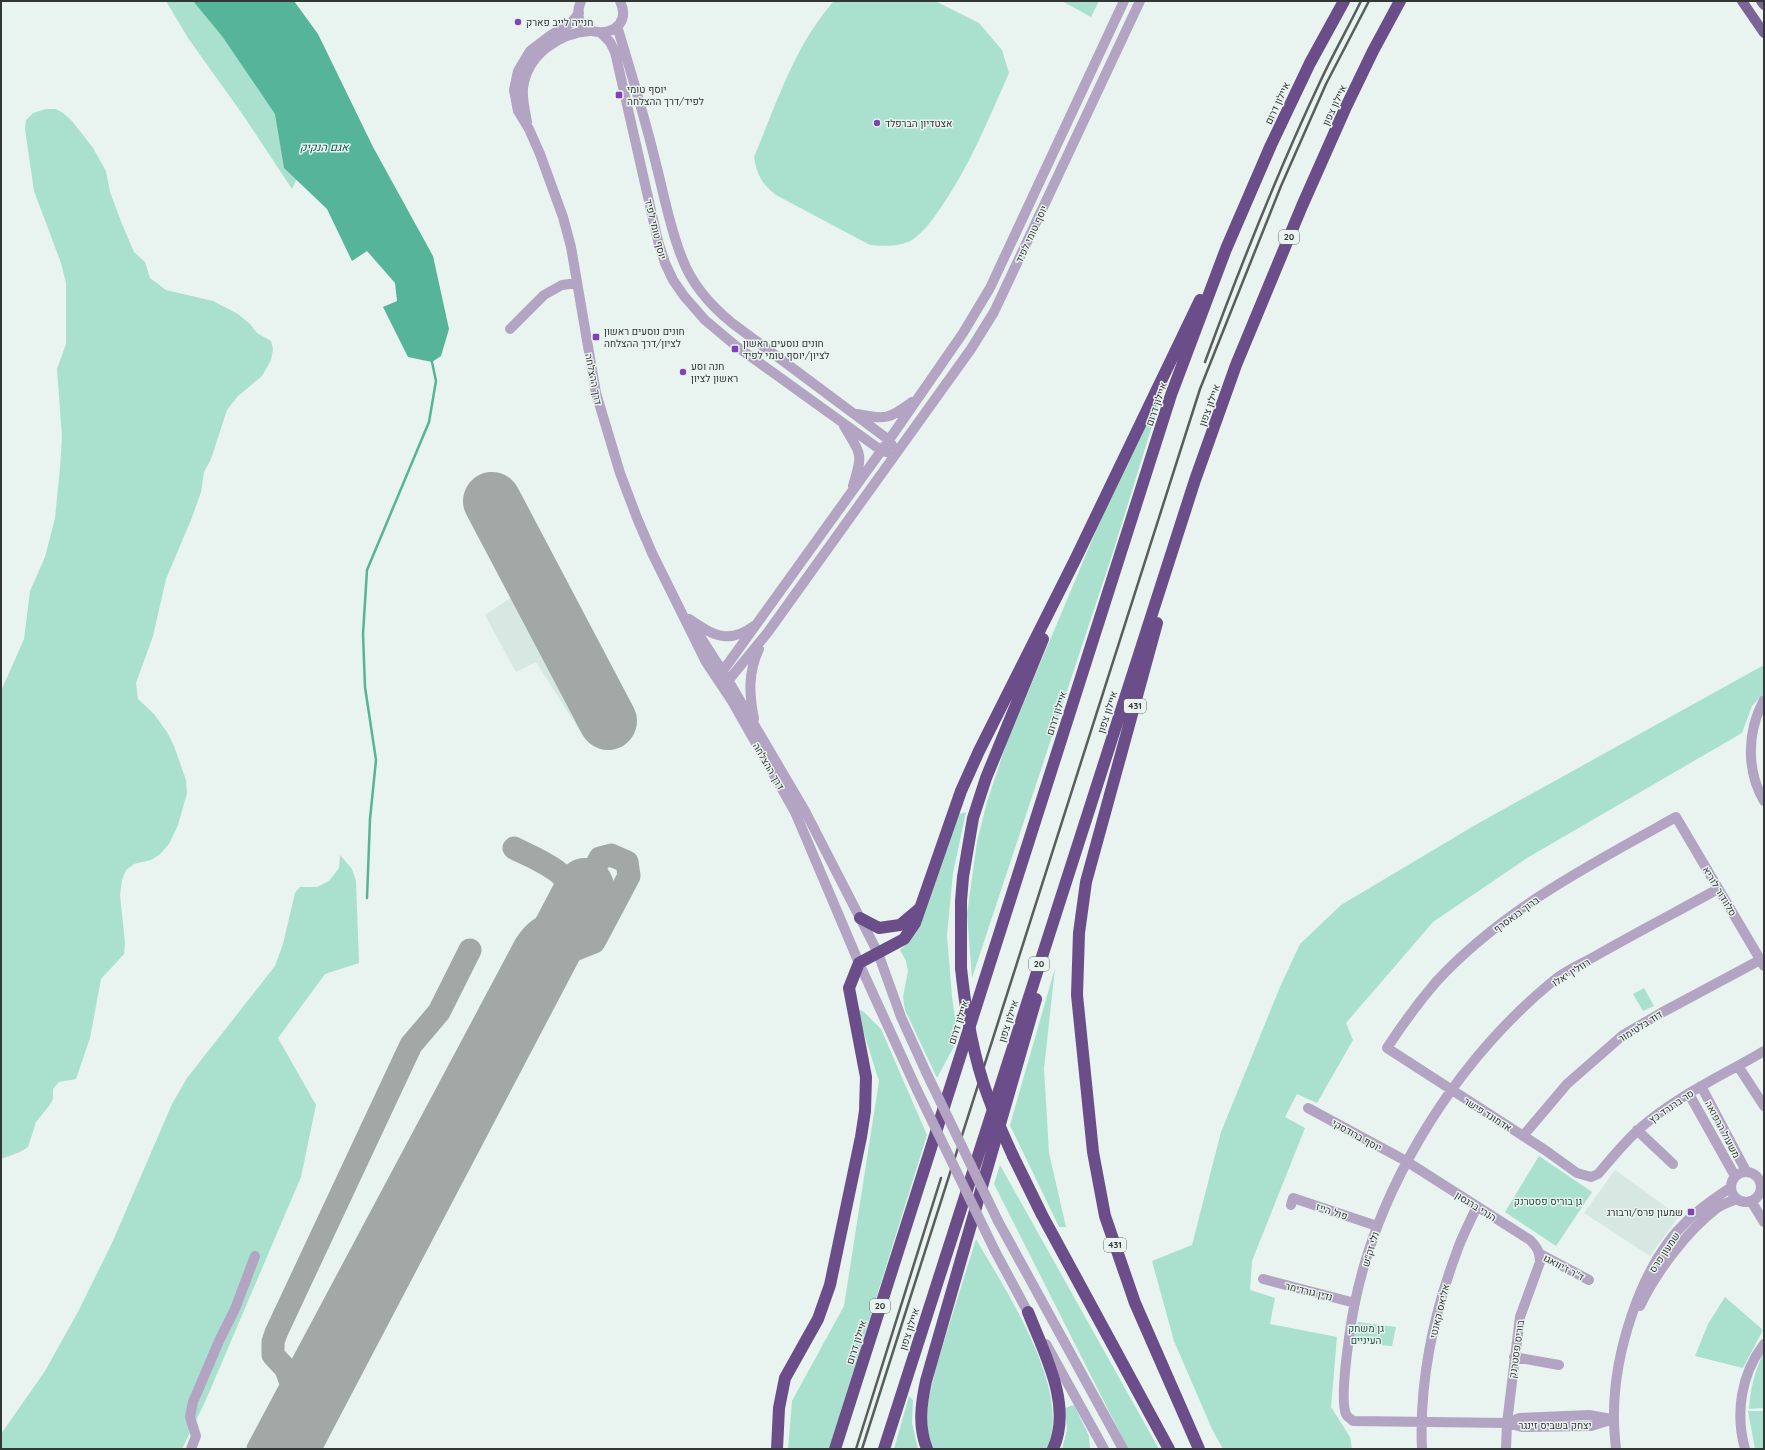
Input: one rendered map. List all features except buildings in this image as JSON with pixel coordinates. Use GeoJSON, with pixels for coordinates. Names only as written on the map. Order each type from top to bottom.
{"type":"FeatureCollection","features":[{"type":"Feature","properties":{"kind":"highway","name":"איילון דרום"},"geometry":{"type":"LineString","coordinates":[[835,1449],[1171,395],[1226,249],[1277,131],[1310,63],[1344,1]]}},
{"type":"Feature","properties":{"kind":"highway","name":"איילון צפון"},"geometry":{"type":"LineString","coordinates":[[884,1449],[1195,480],[1236,365],[1302,206],[1349,101],[1373,51],[1400,1]]}},
{"type":"Feature","properties":{"kind":"highway"},"geometry":{"type":"LineString","coordinates":[[777,1449],[778,1408],[785,1378],[818,1320],[830,1285],[861,1137],[866,1077],[849,988],[858,963],[904,939],[915,923],[964,784],[1009,689],[1075,560],[1182,336],[1226,249]]}},
{"type":"Feature","properties":{"kind":"highway","name":"431"},"geometry":{"type":"LineString","coordinates":[[1195,480],[1086,882],[1079,933],[1077,995],[1093,1152],[1106,1216],[1135,1303],[1200,1449]]}},
{"type":"Feature","properties":{"kind":"highway"},"geometry":{"type":"LineString","coordinates":[[1075,560],[983,785],[973,818],[962,883],[961,968],[971,1034],[983,1082],[1013,1156],[1046,1222],[1169,1449]]}},
{"type":"Feature","properties":{"kind":"highway"},"geometry":{"type":"LineString","coordinates":[[860,918],[879,928],[900,925],[920,908]]}},
{"type":"Feature","properties":{"kind":"highway"},"geometry":{"type":"LineString","coordinates":[[927,1449],[922,1434],[920,1417],[926,1381],[1044,971],[1054,918]]}},
{"type":"Feature","properties":{"kind":"highway"},"geometry":{"type":"LineString","coordinates":[[1028,1312],[1050,1367],[1058,1399],[1058,1429],[1053,1449]]}},
{"type":"Feature","properties":{"kind":"main road"},"geometry":{"type":"LineString","coordinates":[[1742,1],[1764,33]]}},
{"type":"Feature","properties":{"kind":"main road"},"geometry":{"type":"LineString","coordinates":[[1761,1],[1764,5]]}},
{"type":"Feature","properties":{"kind":"street"},"geometry":{"type":"LineString","coordinates":[[581,1],[579,12],[582,23],[590,30],[601,33],[610,31],[617,26],[621,20],[623,12],[620,1]]}},
{"type":"Feature","properties":{"kind":"street","name":"יוסף טומי לפיד"},"geometry":{"type":"LineString","coordinates":[[882,450],[963,333],[990,288],[1124,1]]}},
{"type":"Feature","properties":{"kind":"street","name":"יוסף טומי לפיד"},"geometry":{"type":"LineString","coordinates":[[897,453],[971,348],[994,312],[1140,1]]}},
{"type":"Feature","properties":{"kind":"street","name":"דרך ההצלחה"},"geometry":{"type":"LineString","coordinates":[[529,129],[518,111],[514,98],[518,71],[530,51],[551,35],[571,23],[579,12]]}},
{"type":"Feature","properties":{"kind":"street","name":"יוסף טומי לפיד"},"geometry":{"type":"LineString","coordinates":[[617,26],[642,107],[674,235],[682,259],[696,286],[715,309],[889,440],[897,453]]}},
{"type":"Feature","properties":{"kind":"street","name":"דרך ההצלחה"},"geometry":{"type":"LineString","coordinates":[[590,30],[565,36],[554,42],[537,57],[530,68],[523,89],[524,108],[529,129],[552,185],[571,246],[596,393],[602,418],[634,512],[706,662],[723,680],[756,728],[805,811],[878,953],[901,1017],[998,1221],[1123,1449]]}},
{"type":"Feature","properties":{"kind":"street","name":"יוסף טומי לפיד"},"geometry":{"type":"LineString","coordinates":[[601,33],[610,42],[615,52],[658,240],[665,264],[673,280],[694,308],[723,335],[882,450],[897,453]]}},
{"type":"Feature","properties":{"kind":"street"},"geometry":{"type":"LineString","coordinates":[[510,329],[544,295],[562,285],[577,283]]}},
{"type":"Feature","properties":{"kind":"street"},"geometry":{"type":"LineString","coordinates":[[854,414],[878,419],[884,418],[894,415],[918,397]]}},
{"type":"Feature","properties":{"kind":"street"},"geometry":{"type":"LineString","coordinates":[[842,422],[860,454],[860,462],[850,495]]}},
{"type":"Feature","properties":{"kind":"street"},"geometry":{"type":"LineString","coordinates":[[723,680],[762,620],[882,450]]}},
{"type":"Feature","properties":{"kind":"street"},"geometry":{"type":"LineString","coordinates":[[723,680],[768,632],[897,453]]}},
{"type":"Feature","properties":{"kind":"street","name":"דרך ההצלחה"},"geometry":{"type":"LineString","coordinates":[[664,576],[795,812],[858,963],[917,1090],[995,1251],[1104,1449]]}},
{"type":"Feature","properties":{"kind":"street"},"geometry":{"type":"LineString","coordinates":[[689,619],[708,632],[728,638],[746,632],[762,620]]}},
{"type":"Feature","properties":{"kind":"street"},"geometry":{"type":"LineString","coordinates":[[756,728],[749,688],[751,670],[755,657],[768,632]]}},
{"type":"Feature","properties":{"kind":"street"},"geometry":{"type":"LineString","coordinates":[[1764,700],[1752,730],[1751,752],[1754,776],[1764,801]]}},
{"type":"Feature","properties":{"kind":"street","name":"סלוודור לוריא"},"geometry":{"type":"LineString","coordinates":[[1676,817],[1762,963]]}},
{"type":"Feature","properties":{"kind":"street","name":"ברוך בנאסרף"},"geometry":{"type":"LineString","coordinates":[[1387,1048],[1414,1008],[1437,981],[1498,926],[1579,871],[1676,817]]}},
{"type":"Feature","properties":{"kind":"street","name":"רוזלין יאלו"},"geometry":{"type":"LineString","coordinates":[[1452,1091],[1486,1047],[1521,1010],[1555,980],[1620,942],[1718,889]]}},
{"type":"Feature","properties":{"kind":"street","name":"דוד בלטימור"},"geometry":{"type":"LineString","coordinates":[[1522,1136],[1567,1084],[1623,1035],[1660,1013],[1762,963]]}},
{"type":"Feature","properties":{"kind":"street","name":"אדמונד פישר"},"geometry":{"type":"LineString","coordinates":[[1387,1048],[1578,1173],[1591,1176]]}},
{"type":"Feature","properties":{"kind":"street","name":"סר ברנרד כץ"},"geometry":{"type":"LineString","coordinates":[[1591,1176],[1598,1174],[1637,1130],[1662,1111],[1701,1086],[1764,1051]]}},
{"type":"Feature","properties":{"kind":"street"},"geometry":{"type":"LineString","coordinates":[[1738,1066],[1764,1106]]}},
{"type":"Feature","properties":{"kind":"street","name":"משעול הרפואה"},"geometry":{"type":"LineString","coordinates":[[1701,1086],[1750,1173]]}},
{"type":"Feature","properties":{"kind":"street","name":"נלי זק\"ש"},"geometry":{"type":"LineString","coordinates":[[1353,1421],[1346,1416],[1344,1407],[1348,1348],[1355,1303],[1377,1226],[1406,1162],[1452,1091]]}},
{"type":"Feature","properties":{"kind":"street","name":"משעול הרפואה"},"geometry":{"type":"LineString","coordinates":[[1689,1094],[1735,1176]]}},
{"type":"Feature","properties":{"kind":"street","name":"יוסף ברודסקי"},"geometry":{"type":"LineString","coordinates":[[1308,1108],[1406,1162]]}},
{"type":"Feature","properties":{"kind":"street"},"geometry":{"type":"LineString","coordinates":[[1637,1130],[1674,1164]]}},
{"type":"Feature","properties":{"kind":"street","name":"הנרי ברגסון"},"geometry":{"type":"LineString","coordinates":[[1406,1162],[1530,1240],[1537,1247],[1540,1254]]}},
{"type":"Feature","properties":{"kind":"street"},"geometry":{"type":"LineString","coordinates":[[1760,1193],[1743,1202],[1736,1198],[1731,1192],[1730,1188],[1731,1182],[1735,1176],[1764,1169]]}},
{"type":"Feature","properties":{"kind":"street"},"geometry":{"type":"LineString","coordinates":[[1750,1173],[1758,1178],[1764,1222]]}},
{"type":"Feature","properties":{"kind":"street","name":"שמעון פרס"},"geometry":{"type":"LineString","coordinates":[[1616,1449],[1614,1419],[1616,1386],[1630,1320],[1640,1291],[1666,1247],[1686,1221],[1710,1201],[1730,1188]]}},
{"type":"Feature","properties":{"kind":"street","name":"פול הייז"},"geometry":{"type":"LineString","coordinates":[[1291,1205],[1293,1198],[1377,1226]]}},
{"type":"Feature","properties":{"kind":"street","name":"שמעון פרס"},"geometry":{"type":"LineString","coordinates":[[1626,1337],[1644,1298],[1683,1241],[1718,1207],[1736,1198]]}},
{"type":"Feature","properties":{"kind":"street","name":"אליאס קאנטי"},"geometry":{"type":"LineString","coordinates":[[1422,1449],[1421,1421],[1432,1338],[1442,1297],[1456,1253],[1477,1206]]}},
{"type":"Feature","properties":{"kind":"street","name":"ד\"ר ז'יוואגו"},"geometry":{"type":"LineString","coordinates":[[1540,1254],[1588,1280]]}},
{"type":"Feature","properties":{"kind":"street","name":"בוריס פסטרנק"},"geometry":{"type":"LineString","coordinates":[[1506,1449],[1507,1423],[1514,1357],[1520,1317],[1540,1262],[1540,1254]]}},
{"type":"Feature","properties":{"kind":"street"},"geometry":{"type":"LineString","coordinates":[[192,1449],[196,1436],[190,1417],[193,1402],[219,1341],[236,1309],[255,1256]]}},
{"type":"Feature","properties":{"kind":"street","name":"נדין גורדימר"},"geometry":{"type":"LineString","coordinates":[[1263,1279],[1355,1303]]}},
{"type":"Feature","properties":{"kind":"street"},"geometry":{"type":"LineString","coordinates":[[1745,1449],[1739,1420],[1743,1388],[1749,1370],[1764,1344]]}},
{"type":"Feature","properties":{"kind":"street"},"geometry":{"type":"LineString","coordinates":[[1514,1357],[1559,1365]]}},
{"type":"Feature","properties":{"kind":"street","name":"יצחק בשביס זינגר"},"geometry":{"type":"LineString","coordinates":[[1353,1421],[1507,1423],[1519,1418],[1589,1415],[1614,1419]]}},
{"type":"Feature","properties":{"kind":"shaded area"},"geometry":{"type":"Polygon","coordinates":[[[525,588],[604,727],[583,736],[536,662],[516,672],[485,615],[525,588]]]}},
{"type":"Feature","properties":{"kind":"shaded area"},"geometry":{"type":"Polygon","coordinates":[[[1615,1170],[1679,1216],[1650,1256],[1584,1213],[1615,1170]]]}},
{"type":"Feature","properties":{"kind":"green space"},"geometry":{"type":"Polygon","coordinates":[[[166,1],[207,1],[305,161],[292,189],[243,115],[188,38],[166,1]]]}},
{"type":"Feature","properties":{"kind":"green space","name":"אצטדיון הברפלד"},"geometry":{"type":"Polygon","coordinates":[[[834,1],[935,1],[979,23],[1002,50],[1009,73],[978,141],[952,190],[925,229],[912,240],[902,244],[886,246],[870,245],[776,195],[761,179],[757,169],[754,157],[797,56],[820,18],[834,1]]]}},
{"type":"Feature","properties":{"kind":"green space"},"geometry":{"type":"Polygon","coordinates":[[[1062,1],[1099,1],[1091,17],[1062,1]]]}},
{"type":"Feature","properties":{"kind":"green space"},"geometry":{"type":"Polygon","coordinates":[[[46,109],[56,109],[63,113],[72,121],[93,148],[106,171],[110,192],[134,252],[145,262],[150,278],[166,290],[213,301],[238,314],[250,324],[257,333],[271,341],[273,349],[271,360],[262,376],[238,396],[227,410],[211,459],[204,472],[201,492],[191,520],[166,579],[153,636],[136,683],[138,699],[154,714],[167,732],[174,746],[186,780],[187,793],[178,825],[169,844],[159,855],[151,860],[134,864],[126,870],[122,880],[120,895],[125,943],[124,954],[101,979],[90,1038],[76,1079],[59,1082],[53,1089],[53,1099],[36,1122],[28,1147],[20,1152],[1,1159],[1,691],[24,639],[30,591],[45,557],[55,518],[62,437],[57,369],[66,344],[66,283],[61,263],[34,191],[25,129],[26,120],[33,113],[46,109]]]}},
{"type":"Feature","properties":{"kind":"green space"},"geometry":{"type":"Polygon","coordinates":[[[1169,371],[1114,549],[972,978],[967,914],[977,842],[987,802],[1007,742],[1136,436],[1169,371]]]}},
{"type":"Feature","properties":{"kind":"green space"},"geometry":{"type":"Polygon","coordinates":[[[1764,665],[1764,693],[1752,706],[1742,733],[1527,858],[1433,922],[1346,1023],[1353,1040],[1317,1103],[1297,1094],[1285,1117],[1305,1128],[1252,1261],[1250,1290],[1275,1298],[1270,1324],[1337,1337],[1331,1407],[1350,1437],[1352,1449],[1223,1449],[1212,1429],[1174,1341],[1152,1261],[1192,1245],[1221,1132],[1280,987],[1300,944],[1341,905],[1477,824],[1764,665]]]}},
{"type":"Feature","properties":{"kind":"green space"},"geometry":{"type":"Polygon","coordinates":[[[966,812],[953,873],[947,935],[952,997],[958,1039],[937,1078],[905,1010],[903,997],[908,971],[906,961],[900,950],[907,944],[959,814],[966,812]]]}},
{"type":"Feature","properties":{"kind":"green space"},"geometry":{"type":"Polygon","coordinates":[[[340,855],[352,869],[356,881],[359,963],[325,974],[278,1038],[316,1105],[301,1177],[205,1402],[182,1449],[1,1449],[1,1434],[45,1371],[79,1310],[112,1243],[172,1104],[187,1078],[275,966],[283,944],[295,893],[300,887],[317,887],[329,881],[339,868],[340,855]]]}},
{"type":"Feature","properties":{"kind":"green space"},"geometry":{"type":"Polygon","coordinates":[[[1055,968],[1044,1069],[1049,1153],[1066,1227],[1059,1227],[1010,1125],[1055,968]]]}},
{"type":"Feature","properties":{"kind":"green space"},"geometry":{"type":"Polygon","coordinates":[[[1644,988],[1654,1006],[1643,1011],[1633,994],[1644,988]]]}},
{"type":"Feature","properties":{"kind":"green space"},"geometry":{"type":"Polygon","coordinates":[[[856,1008],[864,1012],[881,1029],[927,1135],[829,1449],[788,1449],[792,1401],[844,1306],[879,1081],[856,1008]]]}},
{"type":"Feature","properties":{"kind":"green space","name":"גן בוריס פסטרנק"},"geometry":{"type":"Polygon","coordinates":[[[1539,1156],[1592,1192],[1556,1246],[1505,1212],[1539,1156]]]}},
{"type":"Feature","properties":{"kind":"green space"},"geometry":{"type":"Polygon","coordinates":[[[1000,1165],[1159,1449],[1128,1449],[994,1184],[1000,1165]]]}},
{"type":"Feature","properties":{"kind":"green space"},"geometry":{"type":"Polygon","coordinates":[[[976,1239],[1018,1312],[1044,1370],[1051,1398],[1053,1425],[1047,1449],[933,1449],[928,1433],[927,1413],[929,1396],[937,1364],[976,1239]]]}},
{"type":"Feature","properties":{"kind":"green space"},"geometry":{"type":"Polygon","coordinates":[[[1725,1297],[1763,1330],[1743,1368],[1695,1356],[1708,1324],[1725,1297]]]}},
{"type":"Feature","properties":{"kind":"green space","name":"גן משחק העיניים"},"geometry":{"type":"Polygon","coordinates":[[[1358,1322],[1396,1327],[1392,1346],[1353,1343],[1358,1322]]]}},
{"type":"Feature","properties":{"kind":"green space"},"geometry":{"type":"Polygon","coordinates":[[[1764,1352],[1764,1408],[1749,1409],[1750,1394],[1758,1366],[1764,1352]]]}},
{"type":"Feature","properties":{"kind":"green space"},"geometry":{"type":"Polygon","coordinates":[[[909,1396],[913,1400],[912,1423],[918,1449],[894,1449],[909,1396]]]}},
{"type":"Feature","properties":{"kind":"green space"},"geometry":{"type":"Polygon","coordinates":[[[1074,1405],[1089,1436],[1090,1449],[1062,1449],[1067,1430],[1065,1408],[1074,1405]]]}},
{"type":"Feature","properties":{"kind":"green space"},"geometry":{"type":"Polygon","coordinates":[[[1748,1411],[1764,1411],[1764,1449],[1755,1449],[1748,1411]]]}},
{"type":"Feature","properties":{"kind":"water","name":"אגם הנקיק"},"geometry":{"type":"Polygon","coordinates":[[[193,1],[294,1],[318,34],[373,147],[433,256],[449,329],[441,356],[432,362],[408,357],[383,307],[397,301],[395,283],[367,251],[352,261],[327,209],[284,168],[275,114],[222,36],[193,1]]]}},
{"type":"Feature","properties":{"kind":"waterway"},"geometry":{"type":"LineString","coordinates":[[367,898],[370,819],[376,760],[365,687],[363,634],[367,570],[429,422],[436,381],[432,362]]}},
{"type":"Feature","properties":{"kind":"taxiway"},"geometry":{"type":"LineString","coordinates":[[291,1385],[526,944],[537,931],[552,925],[568,895],[569,887],[565,880],[550,866],[514,848]]}},
{"type":"Feature","properties":{"kind":"taxiway"},"geometry":{"type":"LineString","coordinates":[[546,961],[594,942],[629,876],[627,862],[611,855],[600,858],[585,887]]}},
{"type":"Feature","properties":{"kind":"taxiway"},"geometry":{"type":"LineString","coordinates":[[314,1404],[294,1392],[286,1369],[273,1355],[273,1342],[276,1333],[411,1045],[439,1012],[470,950]]}},
{"type":"Feature","properties":{"kind":"taxiway"},"geometry":{"type":"LineString","coordinates":[[258,1449],[291,1387]]}},
{"type":"Feature","properties":{"kind":"runway"},"geometry":{"type":"LineString","coordinates":[[492,501],[608,721]]}},
{"type":"Feature","properties":{"kind":"runway"},"geometry":{"type":"LineString","coordinates":[[290,1449],[585,887]]}},
{"type":"Feature","properties":{"kind":"railway"},"geometry":{"type":"LineString","coordinates":[[1205,362],[1245,256],[1304,116],[1361,1]]}},
{"type":"Feature","properties":{"kind":"railway"},"geometry":{"type":"LineString","coordinates":[[862,1449],[1200,389],[1281,186],[1326,84],[1369,1]]}},
{"type":"Feature","properties":{"kind":"railway"},"geometry":{"type":"LineString","coordinates":[[856,1449],[941,1178]]}},
{"type":"Feature","properties":{"kind":"place","name":"חנייה לייב פארק"},"geometry":{"type":"Point","coordinates":[518,22]}},
{"type":"Feature","properties":{"kind":"place","name":"יוסף טומי לפיד/דרך ההצלחה"},"geometry":{"type":"Point","coordinates":[619,95]}},
{"type":"Feature","properties":{"kind":"place","name":"אצטדיון הברפלד"},"geometry":{"type":"Point","coordinates":[877,123]}},
{"type":"Feature","properties":{"kind":"place","name":"חונים נוסעים ראשון לציון/דרך ההצלחה"},"geometry":{"type":"Point","coordinates":[596,337]}},
{"type":"Feature","properties":{"kind":"place","name":"חונים נוסעים ראשון לציון/יוסף טומי לפיד"},"geometry":{"type":"Point","coordinates":[735,349]}},
{"type":"Feature","properties":{"kind":"place","name":"חנה וסע ראשון לציון"},"geometry":{"type":"Point","coordinates":[683,372]}},
{"type":"Feature","properties":{"kind":"place","name":"שמעון פרס/ורבורג"},"geometry":{"type":"Point","coordinates":[1691,1212]}}]}
